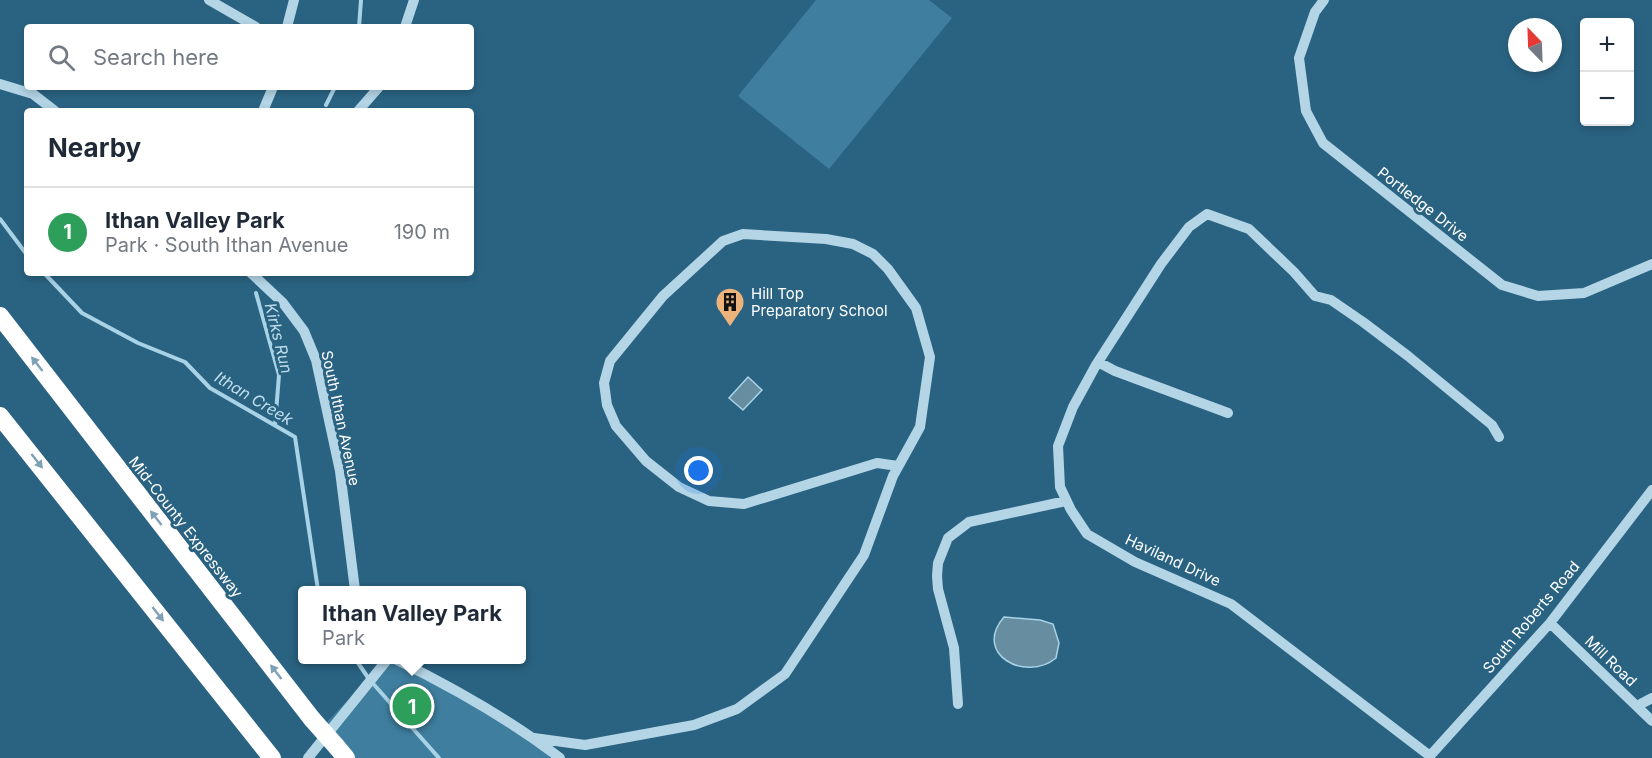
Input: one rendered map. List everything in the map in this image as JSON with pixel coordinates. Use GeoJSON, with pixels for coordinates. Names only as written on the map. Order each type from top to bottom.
{"type":"FeatureCollection","features":[{"type":"Feature","properties":{"kind":"highway","name":"Mid-County Expressway"},"geometry":{"type":"LineString","coordinates":[[0,316],[312,719],[341,752]]}},
{"type":"Feature","properties":{"kind":"highway"},"geometry":{"type":"LineString","coordinates":[[0,416],[272,758]]}},
{"type":"Feature","properties":{"kind":"street"},"geometry":{"type":"LineString","coordinates":[[209,0],[251,24]]}},
{"type":"Feature","properties":{"kind":"street"},"geometry":{"type":"LineString","coordinates":[[288,24],[294,0]]}},
{"type":"Feature","properties":{"kind":"street"},"geometry":{"type":"LineString","coordinates":[[406,24],[414,0]]}},
{"type":"Feature","properties":{"kind":"street","name":"Portledge Drive"},"geometry":{"type":"LineString","coordinates":[[1324,0],[1315,12],[1299,58],[1306,111],[1323,143],[1502,285],[1538,296],[1584,292],[1652,264]]}},
{"type":"Feature","properties":{"kind":"street"},"geometry":{"type":"LineString","coordinates":[[0,84],[33,94],[51,108]]}},
{"type":"Feature","properties":{"kind":"street"},"geometry":{"type":"LineString","coordinates":[[264,108],[272,90]]}},
{"type":"Feature","properties":{"kind":"street"},"geometry":{"type":"LineString","coordinates":[[361,108],[376,90]]}},
{"type":"Feature","properties":{"kind":"street","name":"Haviland Drive"},"geometry":{"type":"LineString","coordinates":[[1429,757],[1231,603],[1135,562],[1087,534],[1071,510],[1060,486],[1058,446],[1073,407],[1098,362],[1161,264],[1189,227],[1207,214],[1249,229],[1294,272],[1315,296],[1331,300],[1408,356],[1492,425],[1499,437]]}},
{"type":"Feature","properties":{"kind":"street"},"geometry":{"type":"LineString","coordinates":[[534,738],[585,745],[694,725],[737,709],[785,674],[864,555],[893,476],[920,427],[930,357],[916,308],[888,269],[873,254],[853,244],[826,239],[743,234],[723,241],[663,296],[610,361],[604,383],[607,405],[616,426],[646,461],[679,487],[709,501],[744,504],[877,463],[898,466]]}},
{"type":"Feature","properties":{"kind":"street","name":"South Ithan Avenue"},"geometry":{"type":"LineString","coordinates":[[254,276],[283,303],[304,331],[316,360],[340,471],[354,586]]}},
{"type":"Feature","properties":{"kind":"street"},"geometry":{"type":"LineString","coordinates":[[1098,362],[1115,371],[1228,413]]}},
{"type":"Feature","properties":{"kind":"street","name":"South Roberts Road"},"geometry":{"type":"LineString","coordinates":[[1429,757],[1550,623],[1652,490]]}},
{"type":"Feature","properties":{"kind":"street"},"geometry":{"type":"LineString","coordinates":[[958,704],[954,648],[938,589],[937,576],[938,563],[948,538],[969,522],[1066,501]]}},
{"type":"Feature","properties":{"kind":"street","name":"Mill Road"},"geometry":{"type":"LineString","coordinates":[[1550,623],[1652,721]]}},
{"type":"Feature","properties":{"kind":"street"},"geometry":{"type":"LineString","coordinates":[[308,758],[384,664]]}},
{"type":"Feature","properties":{"kind":"street"},"geometry":{"type":"LineString","coordinates":[[405,664],[442,682],[534,738],[560,758]]}},
{"type":"Feature","properties":{"kind":"street"},"geometry":{"type":"LineString","coordinates":[[1637,706],[1652,698]]}},
{"type":"Feature","properties":{"kind":"shaded area"},"geometry":{"type":"Polygon","coordinates":[[[816,0],[929,0],[952,18],[829,169],[738,96],[816,0]]]}},
{"type":"Feature","properties":{"kind":"shaded area"},"geometry":{"type":"Polygon","coordinates":[[[748,377],[762,390],[743,410],[729,398],[748,377]]]}},
{"type":"Feature","properties":{"kind":"shaded area"},"geometry":{"type":"Polygon","coordinates":[[[1004,617],[1040,620],[1053,624],[1059,643],[1056,658],[1044,665],[1031,667],[1018,666],[1007,661],[998,653],[994,643],[996,630],[1004,617]]]}},
{"type":"Feature","properties":{"kind":"shaded area"},"geometry":{"type":"Polygon","coordinates":[[[383,664],[404,664],[560,758],[346,758],[320,729],[383,664]]]}},
{"type":"Feature","properties":{"kind":"waterway","name":"Kirks Run"},"geometry":{"type":"LineString","coordinates":[[359,24],[361,0]]}},
{"type":"Feature","properties":{"kind":"waterway","name":"Kirks Run"},"geometry":{"type":"LineString","coordinates":[[326,105],[334,90]]}},
{"type":"Feature","properties":{"kind":"waterway","name":"Ithan Creek"},"geometry":{"type":"LineString","coordinates":[[0,219],[24,251]]}},
{"type":"Feature","properties":{"kind":"waterway","name":"Ithan Creek"},"geometry":{"type":"LineString","coordinates":[[47,276],[82,313],[138,343],[185,362],[210,388],[295,437],[317,586]]}},
{"type":"Feature","properties":{"kind":"waterway","name":"Kirks Run"},"geometry":{"type":"LineString","coordinates":[[256,293],[279,375],[275,425]]}},
{"type":"Feature","properties":{"kind":"waterway","name":"Ithan Creek"},"geometry":{"type":"LineString","coordinates":[[359,664],[369,679],[439,758]]}},
{"type":"Feature","properties":{"kind":"place","name":"Hill Top Preparatory School"},"geometry":{"type":"Point","coordinates":[730,328]}},
{"type":"Feature","properties":{"kind":"place","name":"Ithan Valley Park"},"geometry":{"type":"Point","coordinates":[412,706]}}]}
